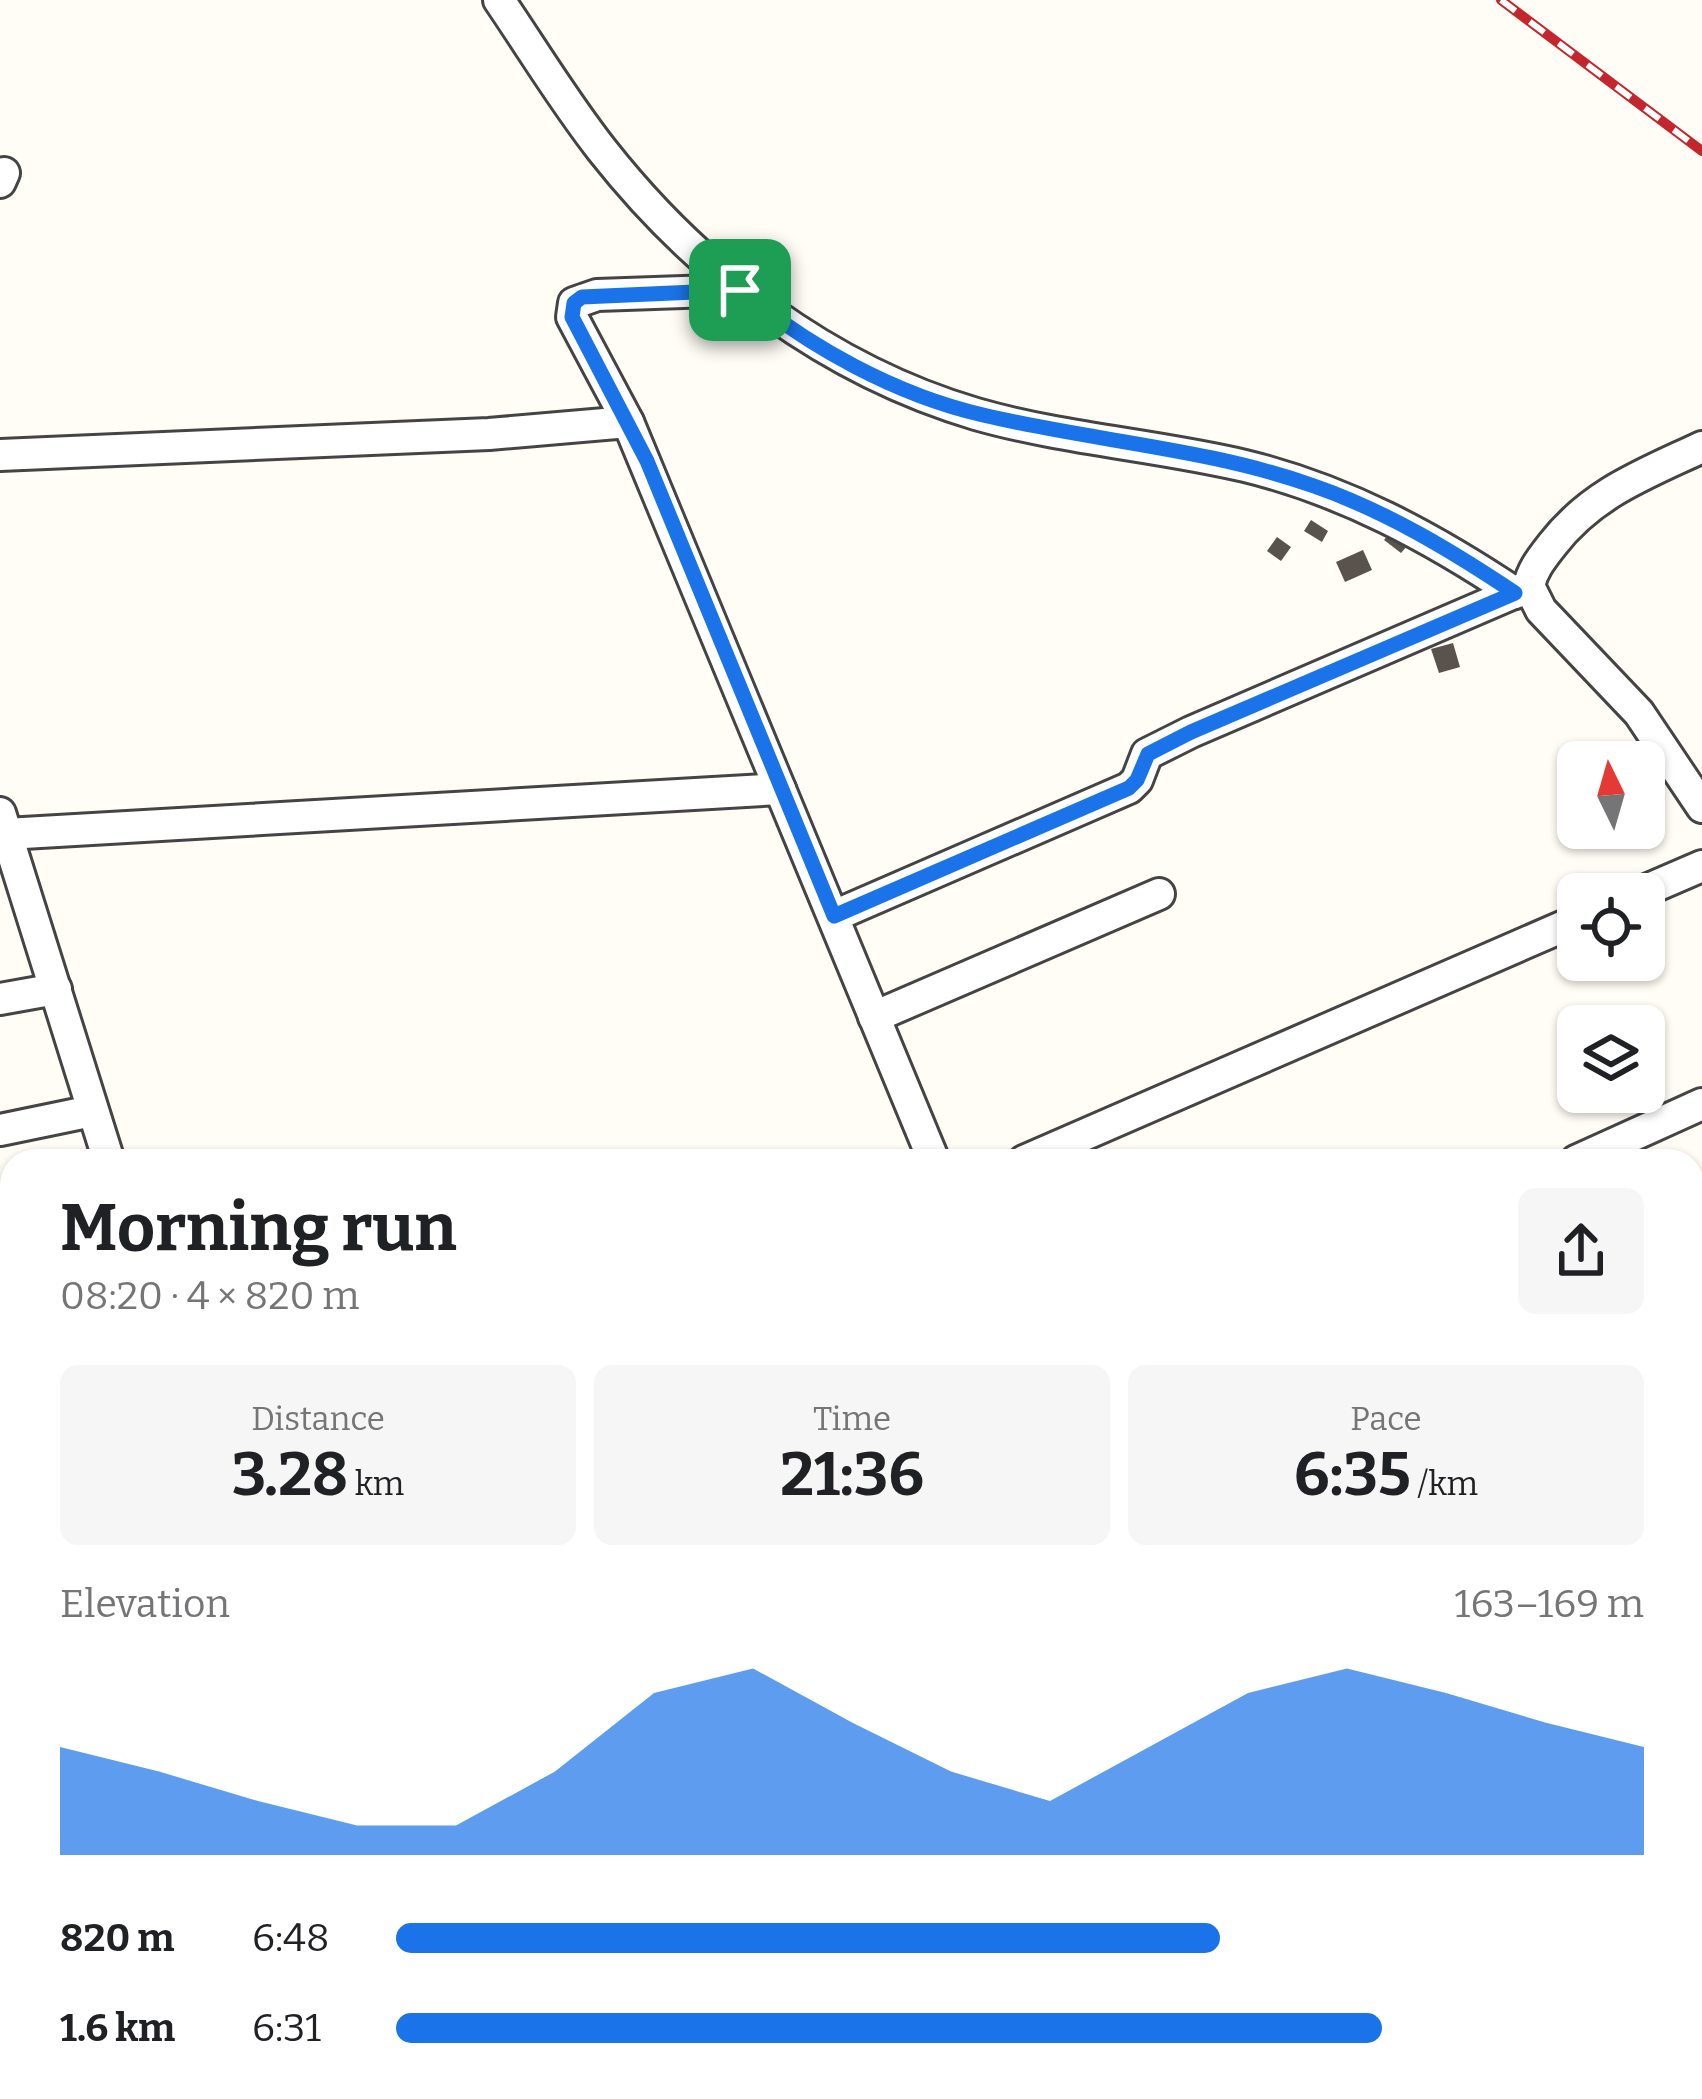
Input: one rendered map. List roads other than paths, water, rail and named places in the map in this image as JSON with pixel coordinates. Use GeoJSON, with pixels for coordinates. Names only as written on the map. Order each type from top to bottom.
{"type":"FeatureCollection","features":[{"type":"Feature","properties":{"kind":"street"},"geometry":{"type":"LineString","coordinates":[[499,0],[614,164],[676,232],[740,290],[824,349],[911,390],[977,414],[1186,454],[1312,485],[1390,517],[1522,590],[1650,728],[1702,807]]}},
{"type":"Feature","properties":{"kind":"street"},"geometry":{"type":"LineString","coordinates":[[740,290],[582,297],[574,303],[572,317],[628,422],[929,1149]]}},
{"type":"Feature","properties":{"kind":"street"},"geometry":{"type":"LineString","coordinates":[[0,455],[489,434],[628,422]]}},
{"type":"Feature","properties":{"kind":"street"},"geometry":{"type":"LineString","coordinates":[[834,916],[1129,788],[1148,754],[1191,732],[1522,590],[1582,510],[1629,479],[1702,447]]}},
{"type":"Feature","properties":{"kind":"street"},"geometry":{"type":"LineString","coordinates":[[105,1149],[3,824],[780,789]]}},
{"type":"Feature","properties":{"kind":"street"},"geometry":{"type":"LineString","coordinates":[[1665,882],[1702,866]]}},
{"type":"Feature","properties":{"kind":"street"},"geometry":{"type":"LineString","coordinates":[[874,1017],[1159,895]]}},
{"type":"Feature","properties":{"kind":"street"},"geometry":{"type":"LineString","coordinates":[[1052,1149],[1557,929]]}},
{"type":"Feature","properties":{"kind":"street"},"geometry":{"type":"LineString","coordinates":[[0,999],[56,989]]}},
{"type":"Feature","properties":{"kind":"street"},"geometry":{"type":"LineString","coordinates":[[1603,1149],[1702,1104]]}},
{"type":"Feature","properties":{"kind":"street"},"geometry":{"type":"LineString","coordinates":[[0,1130],[92,1112]]}},
{"type":"Feature","properties":{"kind":"railway"},"geometry":{"type":"LineString","coordinates":[[1501,0],[1702,151]]}}]}
